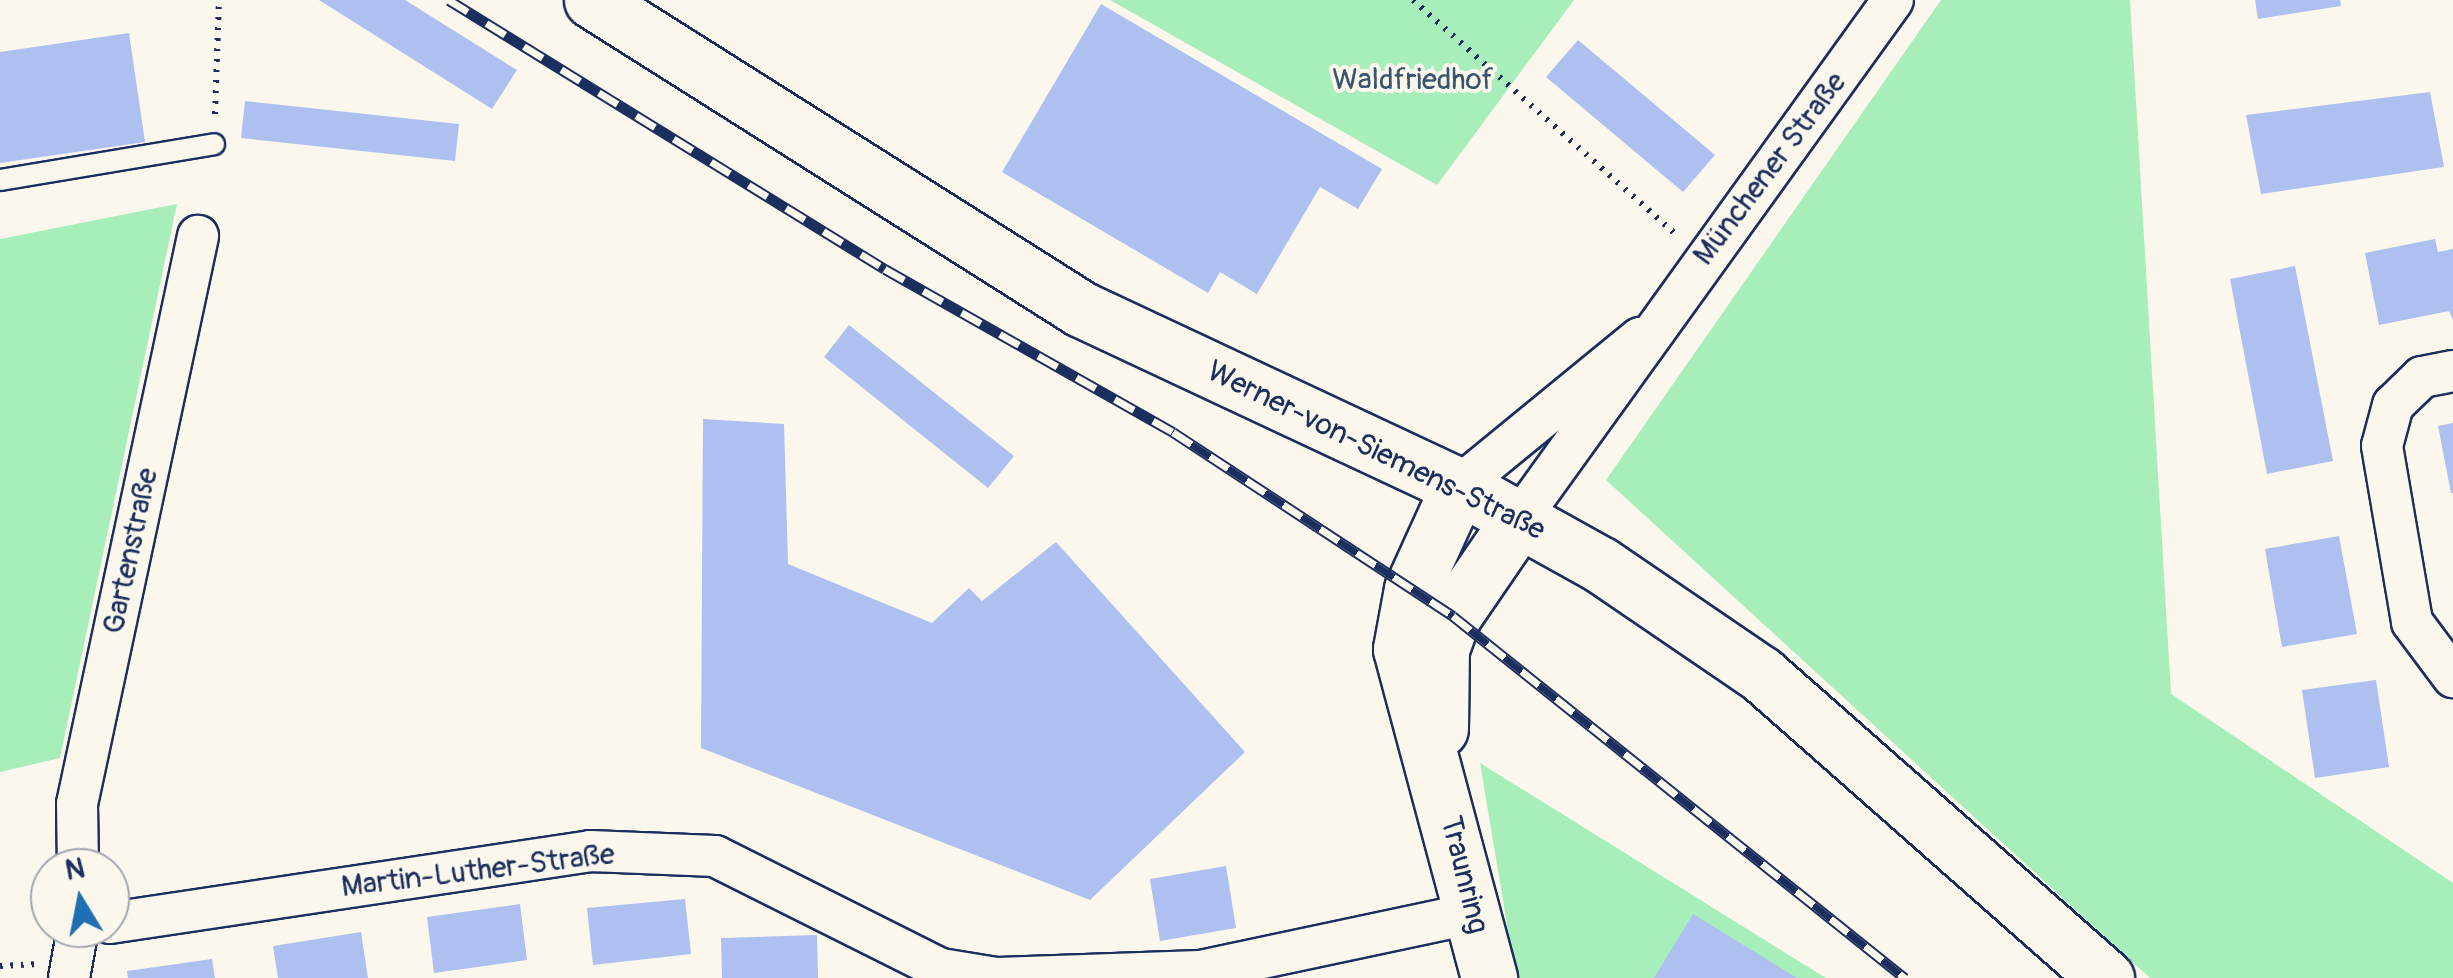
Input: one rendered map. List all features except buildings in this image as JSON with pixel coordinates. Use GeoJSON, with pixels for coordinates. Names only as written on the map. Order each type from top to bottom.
{"type":"FeatureCollection","features":[{"type":"Feature","properties":{"kind":"street","name":"Werner-von-Siemens-Straße"},"geometry":{"type":"LineString","coordinates":[[592,0],[1082,308],[1520,518],[1762,674],[2106,978]]}},
{"type":"Feature","properties":{"kind":"street","name":"Münchener Straße"},"geometry":{"type":"LineString","coordinates":[[1520,518],[1617,392],[1643,336],[1893,0]]}},
{"type":"Feature","properties":{"kind":"street","name":"Gartenstraße"},"geometry":{"type":"LineString","coordinates":[[78,848],[77,804],[198,236]]}},
{"type":"Feature","properties":{"kind":"street","name":"Münchener Straße"},"geometry":{"type":"LineString","coordinates":[[1458,486],[1643,336]]}},
{"type":"Feature","properties":{"kind":"street"},"geometry":{"type":"LineString","coordinates":[[2453,371],[2422,377],[2393,405],[2382,446],[2412,622],[2453,677]]}},
{"type":"Feature","properties":{"kind":"street","name":"Traunring"},"geometry":{"type":"LineString","coordinates":[[1458,486],[1412,589],[1400,649],[1412,716],[1439,772],[1489,978]]}},
{"type":"Feature","properties":{"kind":"street","name":"Traunring"},"geometry":{"type":"LineString","coordinates":[[1439,772],[1441,649],[1468,589],[1520,518]]}},
{"type":"Feature","properties":{"kind":"street","name":"Martin-Luther-Straße"},"geometry":{"type":"LineString","coordinates":[[130,920],[590,851],[714,856],[941,969],[996,978],[1201,970],[1474,913]]}},
{"type":"Feature","properties":{"kind":"street"},"geometry":{"type":"LineString","coordinates":[[68,978],[74,948]]}},
{"type":"Feature","properties":{"kind":"lane"},"geometry":{"type":"LineString","coordinates":[[0,180],[214,144]]}},
{"type":"Feature","properties":{"kind":"path"},"geometry":{"type":"LineString","coordinates":[[1413,0],[1702,258]]}},
{"type":"Feature","properties":{"kind":"green space","name":"Waldfriedhof"},"geometry":{"type":"Polygon","coordinates":[[[1110,0],[1574,0],[1437,185],[1110,0]]]}},
{"type":"Feature","properties":{"kind":"green space"},"geometry":{"type":"Polygon","coordinates":[[[1941,0],[2130,0],[2171,694],[2453,883],[2453,978],[2150,978],[1606,480],[1941,0]]]}},
{"type":"Feature","properties":{"kind":"green space"},"geometry":{"type":"Polygon","coordinates":[[[177,204],[60,758],[0,772],[0,239],[177,204]]]}},
{"type":"Feature","properties":{"kind":"green space"},"geometry":{"type":"Polygon","coordinates":[[[1480,763],[1826,978],[1516,978],[1480,763]]]}},
{"type":"Feature","properties":{"kind":"railway"},"geometry":{"type":"LineString","coordinates":[[449,0],[885,269],[1173,432],[1453,616],[1905,978]]}}]}
